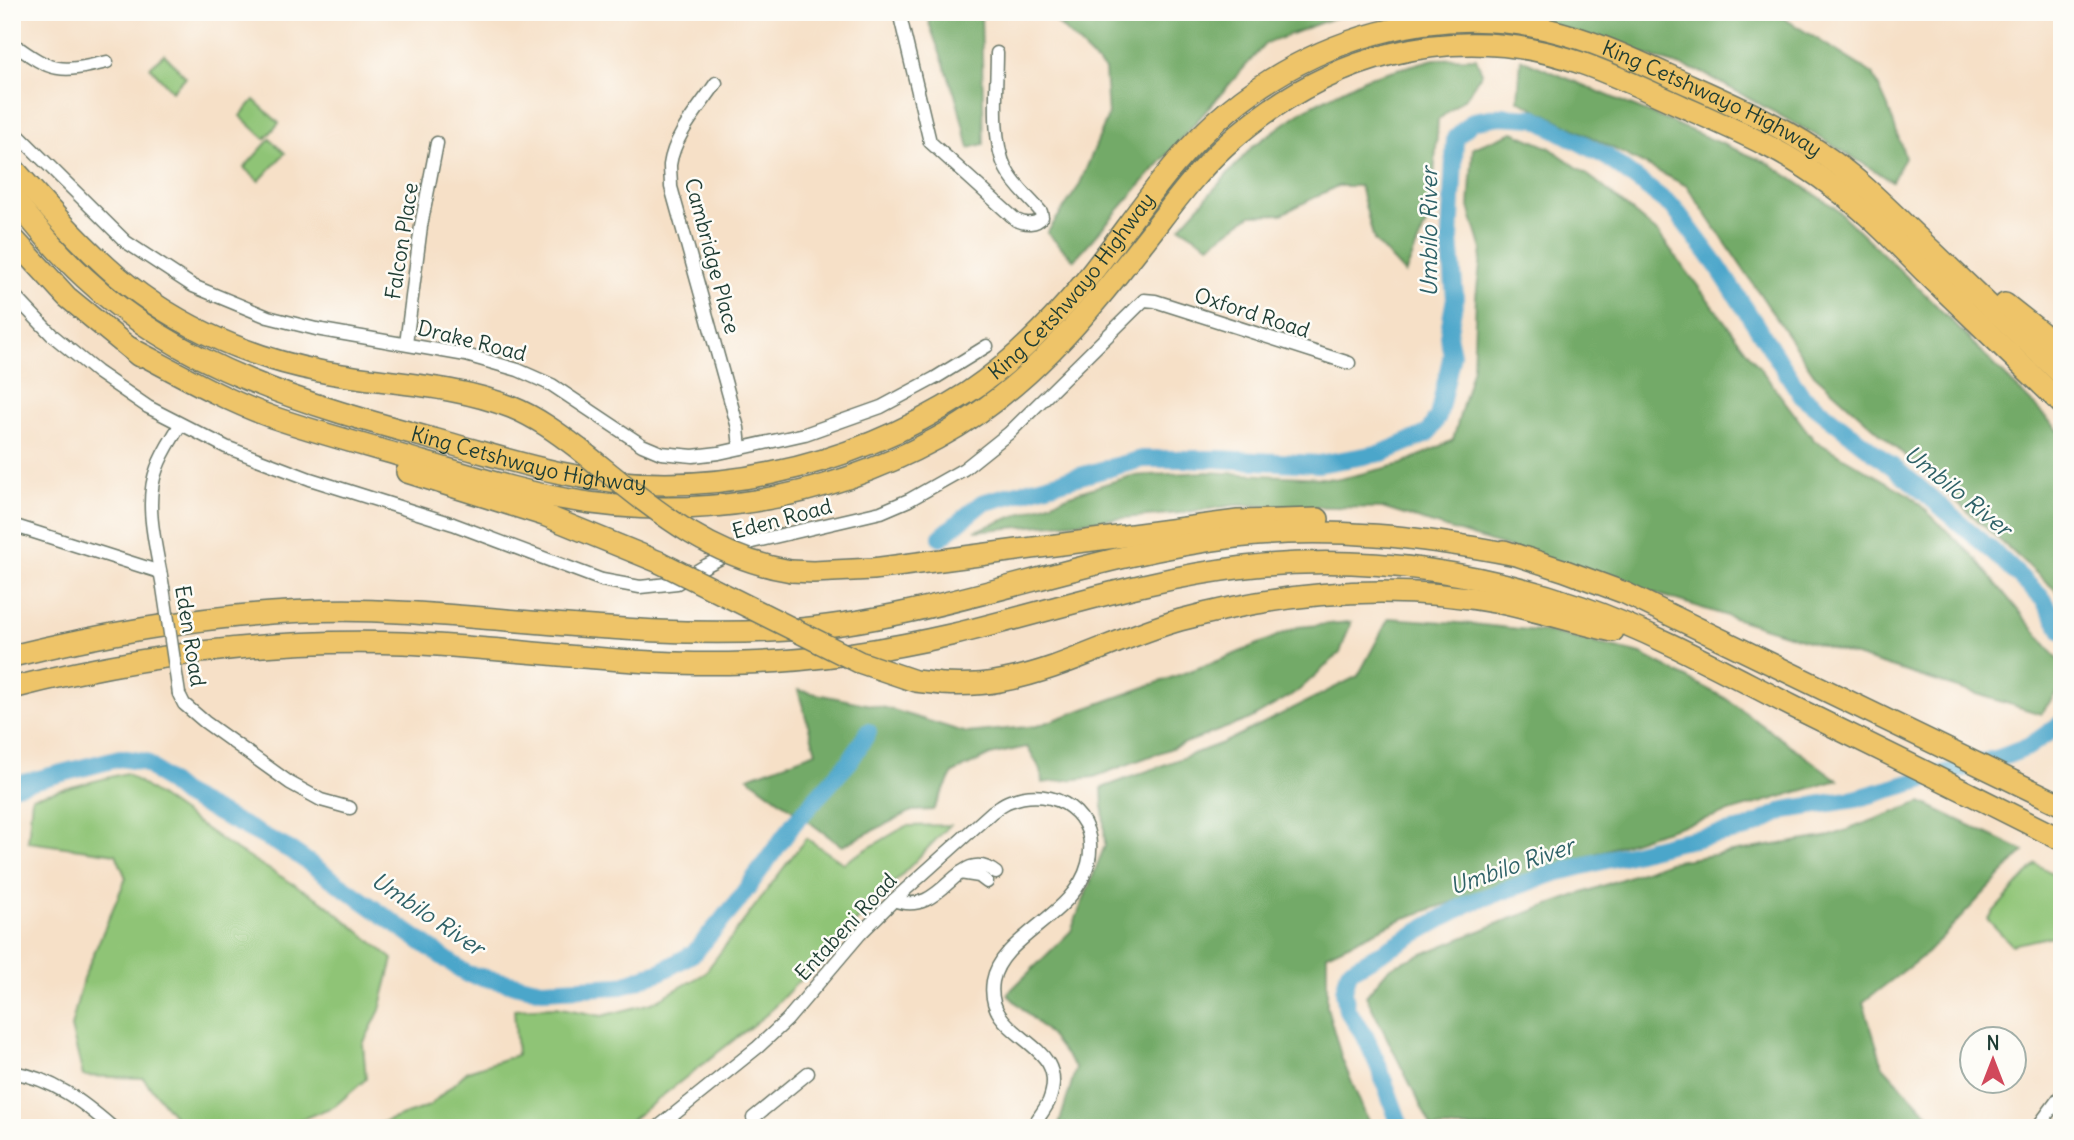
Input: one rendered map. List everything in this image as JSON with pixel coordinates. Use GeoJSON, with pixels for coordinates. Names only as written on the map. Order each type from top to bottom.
{"type":"FeatureCollection","features":[{"type":"Feature","properties":{"kind":"highway","name":"King Cetshwayo Highway"},"geometry":{"type":"LineString","coordinates":[[12,197],[64,257],[116,304],[182,348],[275,392],[332,411],[567,474],[648,484],[746,478],[824,461],[870,444],[939,410],[979,384],[1034,337],[1068,302],[1170,169],[1203,133],[1227,111],[1284,71],[1315,54],[1361,37],[1414,26],[1473,21],[1512,23],[1545,29],[1622,54],[1768,121],[1808,143],[1871,192],[2062,374]]}},
{"type":"Feature","properties":{"kind":"highway","name":"King Cetshwayo Highway"},"geometry":{"type":"LineString","coordinates":[[130,348],[268,416],[524,490],[606,506],[647,509],[687,509],[768,500],[833,482],[889,462],[939,438],[1019,383],[1090,311],[1213,157],[1287,96],[1325,76],[1377,57],[1418,48],[1477,44],[1545,52],[1580,62],[1731,128],[1791,158],[1840,191],[2062,404]]}},
{"type":"Feature","properties":{"kind":"highway"},"geometry":{"type":"LineString","coordinates":[[12,167],[62,224],[109,269],[167,312],[196,328],[250,352],[292,365],[352,377],[443,389],[494,401],[533,418],[579,449],[668,519],[731,556],[752,563],[791,571],[873,569],[1238,521],[1283,518],[1399,525],[1446,534],[1516,555],[1625,593],[2062,805]]}},
{"type":"Feature","properties":{"kind":"highway"},"geometry":{"type":"LineString","coordinates":[[12,237],[67,297],[151,368],[211,403],[277,431],[544,515],[659,562],[869,666],[915,681],[971,685],[1000,681],[1048,669],[1147,631],[1221,610],[1278,600],[1345,594],[1403,592],[1499,603],[1670,645]]}},
{"type":"Feature","properties":{"kind":"highway"},"geometry":{"type":"LineString","coordinates":[[1940,259],[1981,286],[2062,349]]}},
{"type":"Feature","properties":{"kind":"highway"},"geometry":{"type":"LineString","coordinates":[[12,656],[141,628],[221,618],[317,612],[396,611],[673,633],[791,629],[859,620],[950,602],[1123,558],[1235,537],[1335,532],[1405,536],[1516,555]]}},
{"type":"Feature","properties":{"kind":"highway"},"geometry":{"type":"LineString","coordinates":[[12,688],[150,657],[315,642],[404,643],[674,663],[811,659],[879,650],[953,634],[1194,575],[1244,567],[1359,562],[1418,568],[1508,586],[1586,609],[1670,645],[2062,840]]}},
{"type":"Feature","properties":{"kind":"street"},"geometry":{"type":"LineString","coordinates":[[899,12],[930,142],[1016,220],[1028,223],[1041,219],[1040,209],[1026,198],[1012,179],[999,151],[997,53]]}},
{"type":"Feature","properties":{"kind":"street"},"geometry":{"type":"LineString","coordinates":[[12,43],[41,63],[59,69],[70,71],[107,62]]}},
{"type":"Feature","properties":{"kind":"street","name":"Cambridge Place"},"geometry":{"type":"LineString","coordinates":[[716,83],[687,125],[676,147],[670,165],[671,187],[738,428],[740,448]]}},
{"type":"Feature","properties":{"kind":"street","name":"Drake Road"},"geometry":{"type":"LineString","coordinates":[[12,129],[127,242],[193,286],[268,317],[316,329],[498,363],[536,377],[575,399],[642,446],[662,453],[692,456],[805,434],[881,407],[935,379],[986,346]]}},
{"type":"Feature","properties":{"kind":"street","name":"Falcon Place"},"geometry":{"type":"LineString","coordinates":[[406,344],[421,226],[437,143]]}},
{"type":"Feature","properties":{"kind":"street","name":"Eden Road"},"geometry":{"type":"LineString","coordinates":[[12,293],[52,335],[97,372],[148,407],[258,461],[453,524],[602,580],[629,586],[658,587],[677,583],[752,542],[881,512],[909,500],[964,469],[1009,433],[1144,300]]}},
{"type":"Feature","properties":{"kind":"street","name":"Oxford Road"},"geometry":{"type":"LineString","coordinates":[[1144,300],[1155,301],[1349,363]]}},
{"type":"Feature","properties":{"kind":"street","name":"Eden Road"},"geometry":{"type":"LineString","coordinates":[[180,425],[157,468],[153,482],[153,516],[179,694],[184,704],[205,722],[294,785],[321,800],[350,808]]}},
{"type":"Feature","properties":{"kind":"street"},"geometry":{"type":"LineString","coordinates":[[12,525],[160,572]]}},
{"type":"Feature","properties":{"kind":"street","name":"Entabeni Road"},"geometry":{"type":"LineString","coordinates":[[657,1128],[758,1047],[787,1020],[860,934],[992,812],[1009,801],[1044,797],[1062,801],[1078,812],[1087,826],[1090,843],[1089,863],[1081,882],[1068,901],[1008,954],[997,967],[993,982],[992,998],[996,1012],[1006,1026],[1038,1048],[1046,1059],[1052,1081],[1049,1100],[1032,1128]]}},
{"type":"Feature","properties":{"kind":"street"},"geometry":{"type":"LineString","coordinates":[[894,900],[915,904],[929,900],[960,873],[991,878]]}},
{"type":"Feature","properties":{"kind":"street"},"geometry":{"type":"LineString","coordinates":[[12,1072],[52,1084],[84,1104],[113,1128]]}},
{"type":"Feature","properties":{"kind":"street"},"geometry":{"type":"LineString","coordinates":[[753,1118],[808,1073]]}},
{"type":"Feature","properties":{"kind":"street"},"geometry":{"type":"LineString","coordinates":[[2037,1128],[2062,1094]]}},
{"type":"Feature","properties":{"kind":"green space"},"geometry":{"type":"Polygon","coordinates":[[[928,12],[981,12],[984,144],[969,148],[956,97],[929,23],[928,12]]]}},
{"type":"Feature","properties":{"kind":"green space"},"geometry":{"type":"Polygon","coordinates":[[[1046,12],[1372,12],[1333,18],[1265,44],[1074,260],[1047,233],[1079,186],[1108,116],[1105,70],[1046,12]]]}},
{"type":"Feature","properties":{"kind":"green space"},"geometry":{"type":"Polygon","coordinates":[[[1503,12],[1780,12],[1782,17],[1873,74],[1888,107],[1905,157],[1892,181],[1814,134],[1701,72],[1503,12]]]}},
{"type":"Feature","properties":{"kind":"green space"},"geometry":{"type":"Polygon","coordinates":[[[164,54],[186,77],[172,91],[150,67],[164,54]]]}},
{"type":"Feature","properties":{"kind":"green space"},"geometry":{"type":"Polygon","coordinates":[[[1476,58],[1482,73],[1467,96],[1438,120],[1434,178],[1426,224],[1405,274],[1374,240],[1360,186],[1337,186],[1282,214],[1251,215],[1209,245],[1180,227],[1253,146],[1305,109],[1366,78],[1434,59],[1476,58]]]}},
{"type":"Feature","properties":{"kind":"green space"},"geometry":{"type":"Polygon","coordinates":[[[1521,59],[1770,164],[1834,207],[1929,298],[2062,434],[2062,596],[1814,374],[1687,186],[1518,100],[1521,59]]]}},
{"type":"Feature","properties":{"kind":"green space"},"geometry":{"type":"Polygon","coordinates":[[[254,100],[279,123],[265,139],[240,116],[254,100]]]}},
{"type":"Feature","properties":{"kind":"green space"},"geometry":{"type":"Polygon","coordinates":[[[1513,132],[1550,148],[1596,181],[1658,233],[1814,440],[1911,496],[1975,558],[2062,664],[2062,685],[2041,714],[1382,508],[1236,505],[1181,513],[975,531],[1076,493],[1131,476],[1207,472],[1340,479],[1402,464],[1453,440],[1473,367],[1476,297],[1482,250],[1469,207],[1473,148],[1513,132]]]}},
{"type":"Feature","properties":{"kind":"green space"},"geometry":{"type":"Polygon","coordinates":[[[270,139],[285,153],[259,181],[244,168],[270,139]]]}},
{"type":"Feature","properties":{"kind":"green space"},"geometry":{"type":"Polygon","coordinates":[[[1389,618],[1548,632],[1641,654],[1725,698],[1838,780],[1654,834],[1402,919],[1327,954],[1327,1007],[1342,1059],[1371,1128],[1058,1128],[1076,1068],[1048,1033],[1007,994],[1071,931],[1105,845],[1102,788],[1225,742],[1358,676],[1389,618]]]}},
{"type":"Feature","properties":{"kind":"green space"},"geometry":{"type":"Polygon","coordinates":[[[1351,622],[1340,653],[1297,692],[1250,719],[1094,777],[1042,783],[1041,770],[1027,747],[990,755],[953,773],[933,810],[912,811],[842,846],[748,777],[816,752],[798,690],[890,709],[967,733],[1037,726],[1223,659],[1298,627],[1351,622]]]}},
{"type":"Feature","properties":{"kind":"green space"},"geometry":{"type":"Polygon","coordinates":[[[126,773],[233,848],[322,901],[393,959],[380,1010],[363,1044],[366,1079],[335,1106],[280,1128],[184,1128],[143,1078],[83,1076],[71,1027],[83,979],[126,878],[116,854],[28,842],[32,797],[126,773]]]}},
{"type":"Feature","properties":{"kind":"green space"},"geometry":{"type":"Polygon","coordinates":[[[1921,802],[2024,851],[1927,953],[1863,1002],[1883,1066],[1935,1122],[1933,1128],[1432,1128],[1366,996],[1390,967],[1499,923],[1669,862],[1831,836],[1921,802]]]}},
{"type":"Feature","properties":{"kind":"green space"},"geometry":{"type":"Polygon","coordinates":[[[950,825],[767,1014],[621,1128],[367,1128],[429,1106],[468,1071],[517,1055],[514,1009],[556,1007],[602,1016],[652,1003],[704,974],[806,838],[843,863],[906,826],[950,825]]]}},
{"type":"Feature","properties":{"kind":"green space"},"geometry":{"type":"Polygon","coordinates":[[[2036,864],[2062,879],[2062,934],[2012,945],[1987,919],[2036,864]]]}},
{"type":"Feature","properties":{"kind":"waterway","name":"Umbilo River"},"geometry":{"type":"LineString","coordinates":[[941,537],[982,503],[1142,459],[1319,464],[1382,453],[1427,434],[1438,417],[1452,354],[1448,336],[1455,298],[1450,239],[1455,138],[1473,121],[1500,116],[1535,118],[1607,157],[1674,208],[1718,267],[1802,396],[1916,485],[1997,555],[2043,599],[2062,631]]}},
{"type":"Feature","properties":{"kind":"waterway","name":"Umbilo River"},"geometry":{"type":"LineString","coordinates":[[1401,1128],[1365,1036],[1347,1010],[1344,991],[1349,971],[1469,903],[1555,873],[1673,843],[1747,829],[1785,810],[1855,799],[2005,756],[2028,747],[2062,723]]}},
{"type":"Feature","properties":{"kind":"waterway","name":"Umbilo River"},"geometry":{"type":"LineString","coordinates":[[12,786],[120,758],[145,762],[184,795],[292,851],[467,974],[542,990],[621,986],[662,971],[694,953],[735,905],[794,823],[850,761],[868,732]]}}]}
